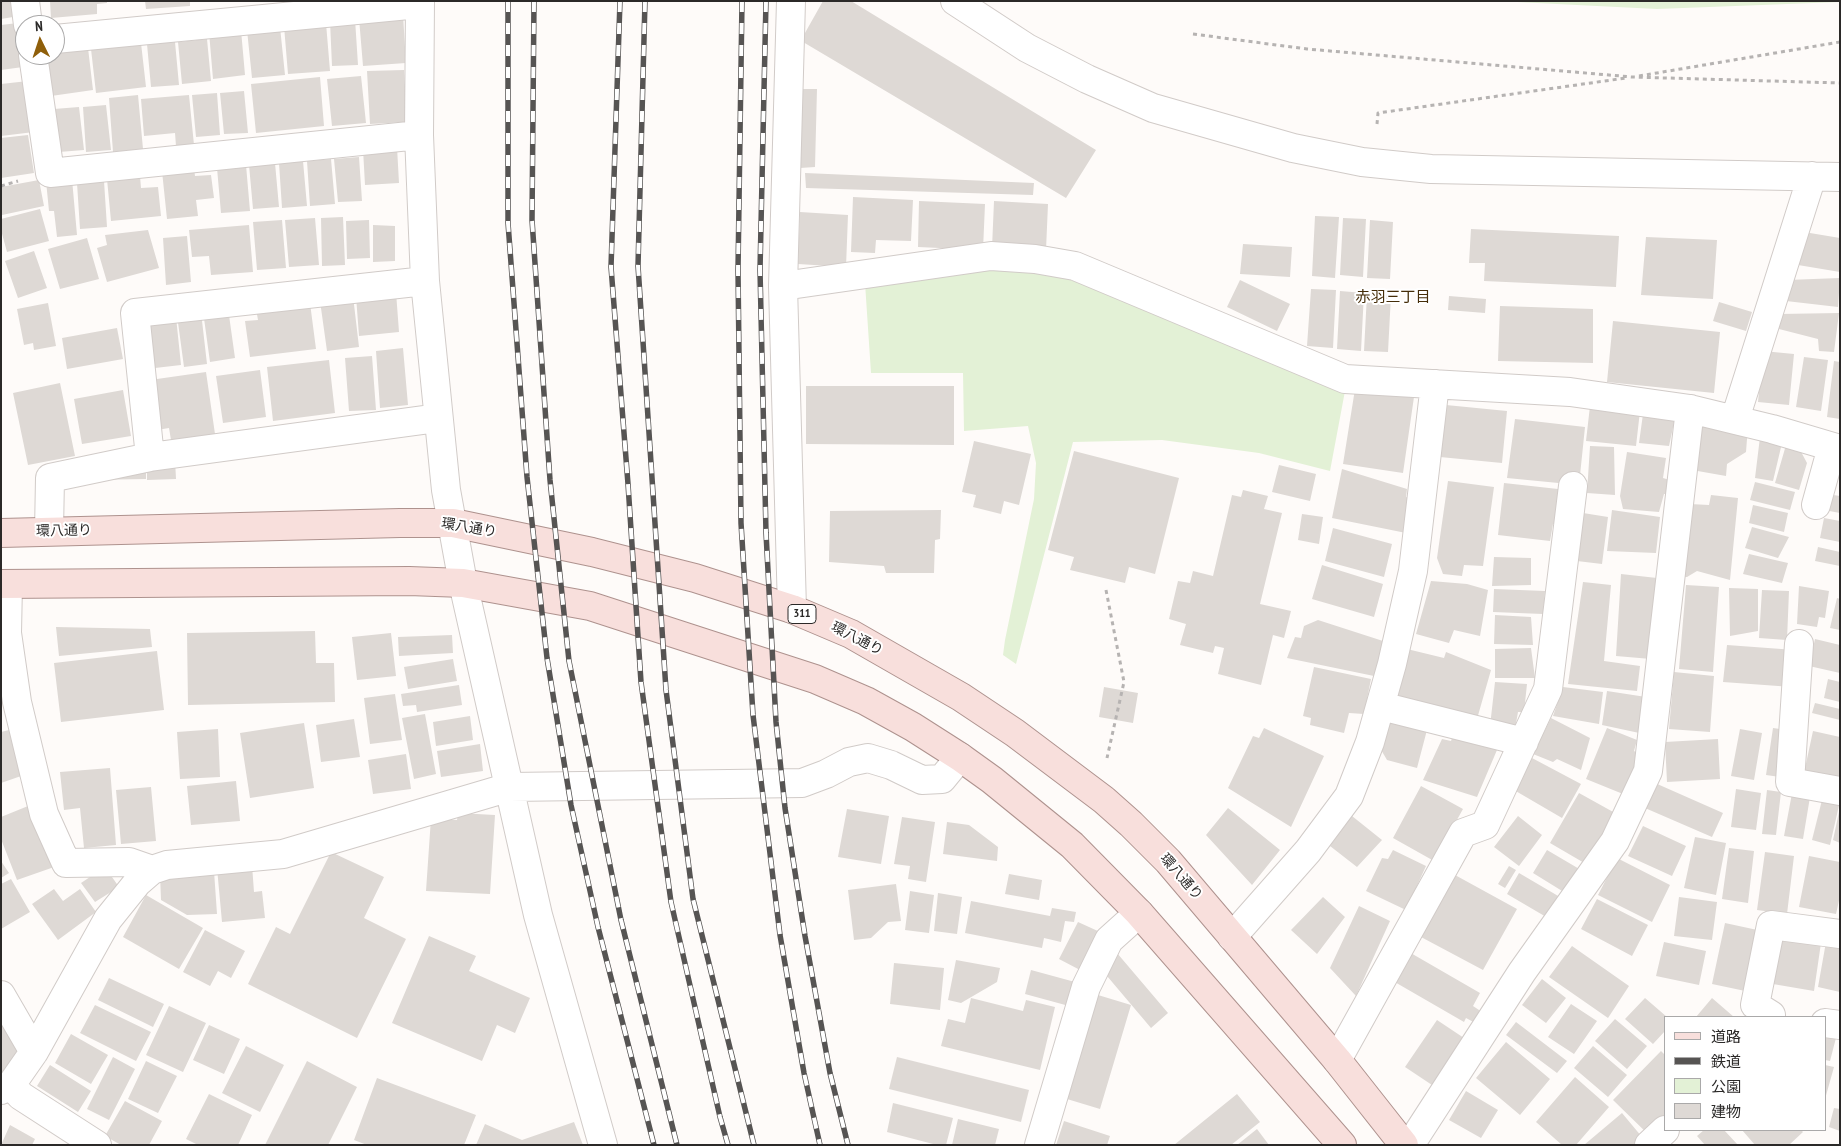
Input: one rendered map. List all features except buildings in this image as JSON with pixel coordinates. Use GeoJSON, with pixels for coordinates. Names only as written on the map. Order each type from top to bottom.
{"type":"FeatureCollection","features":[{"type":"Feature","properties":{"kind":"main road","name":"環八通り"},"geometry":{"type":"LineString","coordinates":[[1,533],[452,523],[592,552],[695,578],[792,609],[851,634],[961,697],[1016,733],[1104,800],[1131,824],[1168,861],[1337,1060],[1404,1145]]}},
{"type":"Feature","properties":{"kind":"main road"},"geometry":{"type":"LineString","coordinates":[[5,584],[409,581],[463,583],[590,606],[815,679],[866,701],[913,727],[960,757],[992,780],[1072,845],[1139,913],[1342,1145]]}},
{"type":"Feature","properties":{"kind":"street"},"geometry":{"type":"LineString","coordinates":[[25,1],[27,15]]}},
{"type":"Feature","properties":{"kind":"street"},"geometry":{"type":"LineString","coordinates":[[791,1],[783,286],[792,609]]}},
{"type":"Feature","properties":{"kind":"street"},"geometry":{"type":"LineString","coordinates":[[955,1],[1027,48],[1087,79],[1152,108],[1292,148],[1362,162],[1431,169],[1840,177]]}},
{"type":"Feature","properties":{"kind":"street"},"geometry":{"type":"LineString","coordinates":[[65,37],[420,2],[419,135],[425,281],[446,490],[463,583],[538,915],[603,1145]]}},
{"type":"Feature","properties":{"kind":"street"},"geometry":{"type":"LineString","coordinates":[[34,65],[50,172],[419,135]]}},
{"type":"Feature","properties":{"kind":"street"},"geometry":{"type":"LineString","coordinates":[[1735,420],[1812,176]]}},
{"type":"Feature","properties":{"kind":"street"},"geometry":{"type":"LineString","coordinates":[[783,286],[991,256],[1034,259],[1075,266],[1345,379],[1570,392],[1690,409],[1836,448],[1816,505]]}},
{"type":"Feature","properties":{"kind":"street"},"geometry":{"type":"LineString","coordinates":[[150,457],[134,313],[425,281]]}},
{"type":"Feature","properties":{"kind":"street"},"geometry":{"type":"LineString","coordinates":[[1232,937],[1308,851],[1349,796],[1370,742],[1413,571],[1435,384]]}},
{"type":"Feature","properties":{"kind":"street"},"geometry":{"type":"LineString","coordinates":[[1410,1145],[1522,972],[1615,841],[1648,771],[1690,409]]}},
{"type":"Feature","properties":{"kind":"street"},"geometry":{"type":"LineString","coordinates":[[49,531],[50,478],[150,457],[438,418]]}},
{"type":"Feature","properties":{"kind":"street"},"geometry":{"type":"LineString","coordinates":[[1337,1060],[1463,833],[1485,825],[1548,688],[1573,486]]}},
{"type":"Feature","properties":{"kind":"street"},"geometry":{"type":"LineString","coordinates":[[5,584],[7,633],[17,702],[44,814],[66,863],[129,862],[152,870]]}},
{"type":"Feature","properties":{"kind":"street"},"geometry":{"type":"LineString","coordinates":[[1799,644],[1790,782],[1840,791]]}},
{"type":"Feature","properties":{"kind":"street"},"geometry":{"type":"LineString","coordinates":[[1380,706],[1524,742]]}},
{"type":"Feature","properties":{"kind":"street"},"geometry":{"type":"LineString","coordinates":[[97,1145],[6,1088],[34,1052],[108,919],[137,883],[152,870],[167,865],[283,854],[510,787],[802,783],[826,774],[849,762],[868,758],[891,765],[922,780],[942,779],[960,757]]}},
{"type":"Feature","properties":{"kind":"street"},"geometry":{"type":"LineString","coordinates":[[1039,1145],[1086,987],[1109,940],[1139,913]]}},
{"type":"Feature","properties":{"kind":"street"},"geometry":{"type":"LineString","coordinates":[[1776,1016],[1755,1005],[1771,925],[1840,934]]}},
{"type":"Feature","properties":{"kind":"street"},"geometry":{"type":"LineString","coordinates":[[1,995],[34,1052]]}},
{"type":"Feature","properties":{"kind":"street"},"geometry":{"type":"LineString","coordinates":[[1826,1023],[1840,1025]]}},
{"type":"Feature","properties":{"kind":"street"},"geometry":{"type":"LineString","coordinates":[[1649,1145],[1664,1131]]}},
{"type":"Feature","properties":{"kind":"path"},"geometry":{"type":"LineString","coordinates":[[1193,34],[1307,48],[1632,77],[1840,84]]}},
{"type":"Feature","properties":{"kind":"path"},"geometry":{"type":"LineString","coordinates":[[1377,124],[1378,113],[1632,77],[1840,42]]}},
{"type":"Feature","properties":{"kind":"path"},"geometry":{"type":"LineString","coordinates":[[1106,590],[1124,682],[1106,759]]}},
{"type":"Feature","properties":{"kind":"green space"},"geometry":{"type":"Polygon","coordinates":[[[1497,1],[1840,1],[1840,2],[1657,9],[1497,1]]]}},
{"type":"Feature","properties":{"kind":"green space"},"geometry":{"type":"Polygon","coordinates":[[[989,266],[1066,274],[1345,391],[1330,471],[1259,453],[1162,440],[1073,442],[1016,664],[1003,655],[1034,499],[1036,463],[1028,426],[964,431],[963,373],[871,373],[865,283],[989,266]]]}},
{"type":"Feature","properties":{"kind":"railway"},"geometry":{"type":"LineString","coordinates":[[508,1],[508,223],[527,477],[547,658],[571,805],[598,927],[654,1145]]}},
{"type":"Feature","properties":{"kind":"railway"},"geometry":{"type":"LineString","coordinates":[[534,1],[532,220],[550,480],[569,661],[621,920],[677,1145]]}},
{"type":"Feature","properties":{"kind":"railway"},"geometry":{"type":"LineString","coordinates":[[620,1],[611,267],[641,682],[671,902],[728,1145]]}},
{"type":"Feature","properties":{"kind":"railway"},"geometry":{"type":"LineString","coordinates":[[645,1],[638,266],[666,690],[693,899],[754,1145]]}},
{"type":"Feature","properties":{"kind":"railway"},"geometry":{"type":"LineString","coordinates":[[742,1],[738,270],[741,523],[753,715],[780,935],[804,1073],[820,1145]]}},
{"type":"Feature","properties":{"kind":"railway"},"geometry":{"type":"LineString","coordinates":[[766,1],[760,270],[766,533],[776,722],[785,808],[805,936],[830,1073],[848,1145]]}},
{"type":"Feature","properties":{"kind":"district","name":"赤羽三丁目"},"geometry":{"type":"Point","coordinates":[1393,298]}}]}
